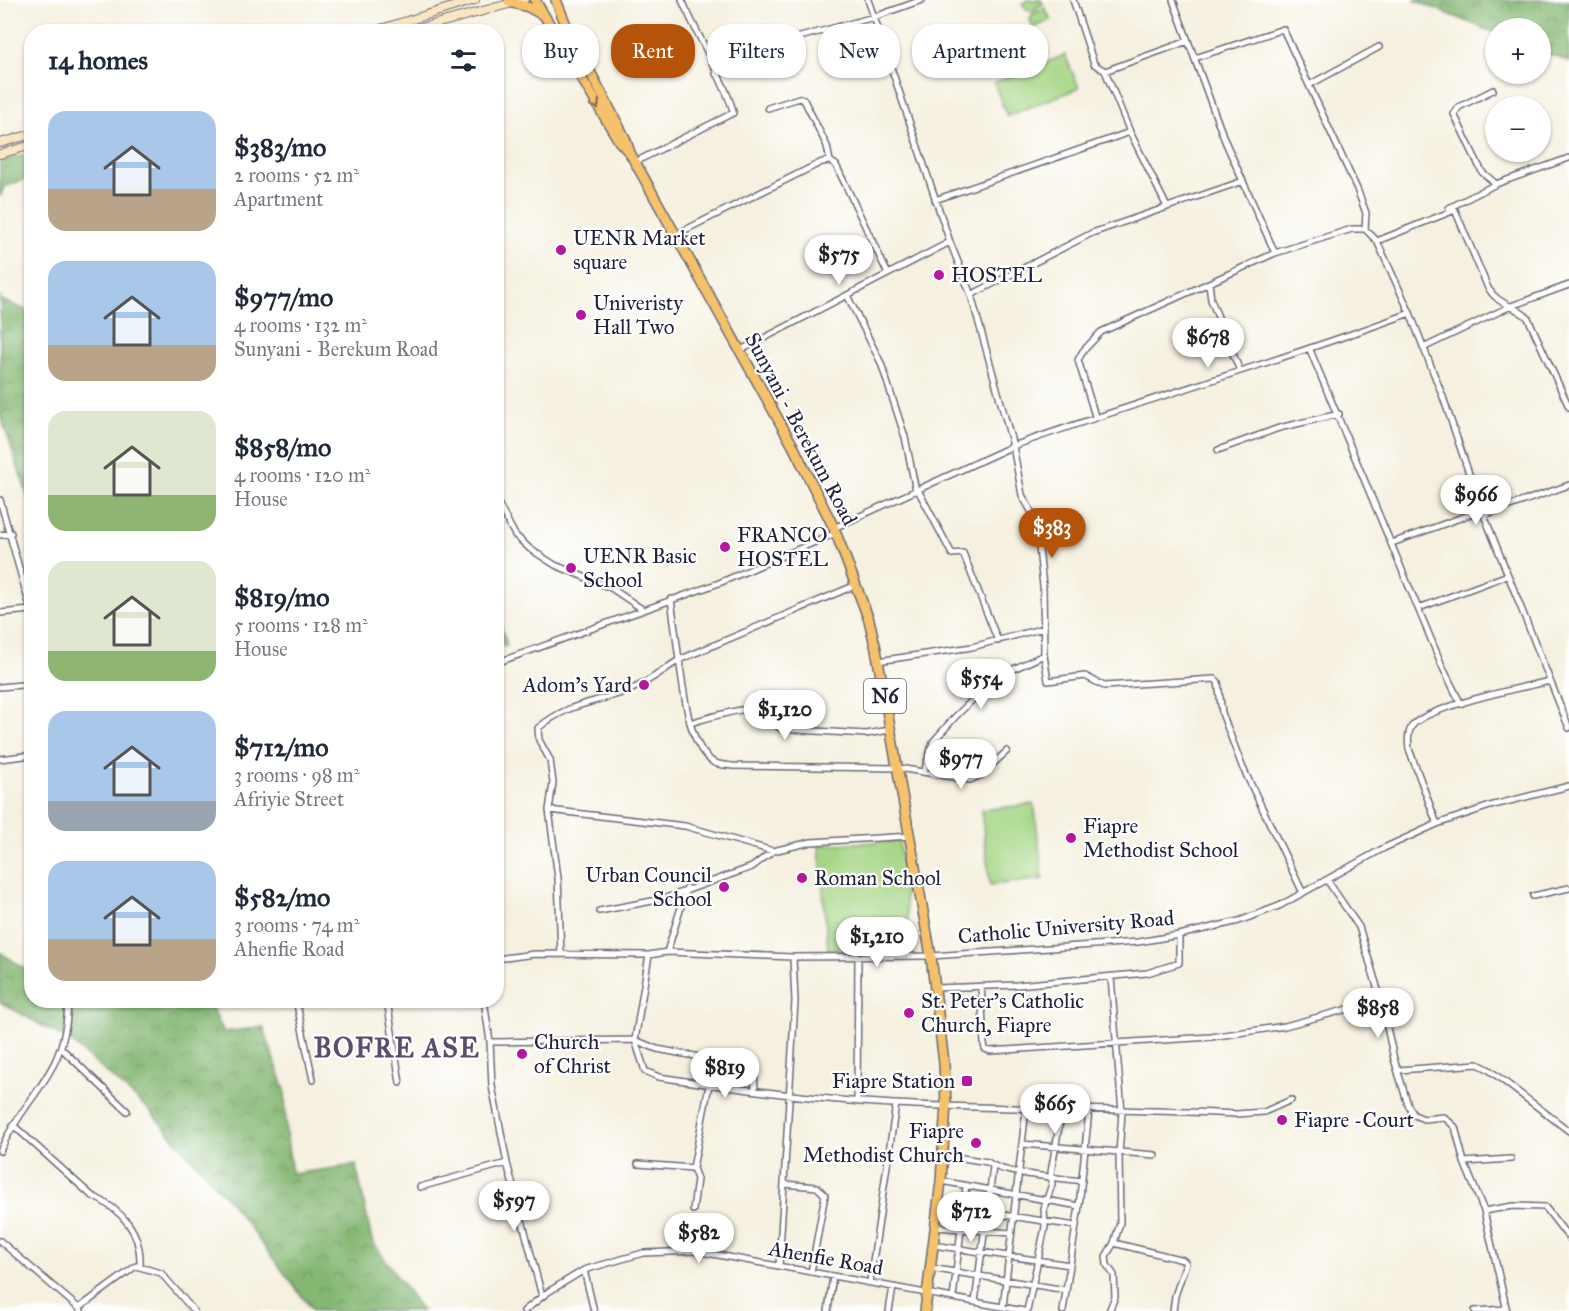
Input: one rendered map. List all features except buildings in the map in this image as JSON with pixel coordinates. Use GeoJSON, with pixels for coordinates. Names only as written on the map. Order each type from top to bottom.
{"type":"FeatureCollection","features":[{"type":"Feature","properties":{"kind":"main road","name":"N6"},"geometry":{"type":"LineString","coordinates":[[535,0],[543,0]]}},
{"type":"Feature","properties":{"kind":"main road","name":"Sunyani - Berekum Road"},"geometry":{"type":"LineString","coordinates":[[535,0],[619,141],[630,153]]}},
{"type":"Feature","properties":{"kind":"main road","name":"Sunyani - Berekum Road"},"geometry":{"type":"LineString","coordinates":[[556,0],[568,30],[625,138],[630,153],[794,446],[835,531],[856,585],[878,661],[932,956],[946,1104],[941,1181],[926,1311]]}},
{"type":"Feature","properties":{"kind":"main road"},"geometry":{"type":"LineString","coordinates":[[509,2],[528,7],[546,16]]}},
{"type":"Feature","properties":{"kind":"street"},"geometry":{"type":"LineString","coordinates":[[397,24],[475,0]]}},
{"type":"Feature","properties":{"kind":"street"},"geometry":{"type":"LineString","coordinates":[[433,24],[523,0]]}},
{"type":"Feature","properties":{"kind":"street"},"geometry":{"type":"LineString","coordinates":[[682,0],[707,54]]}},
{"type":"Feature","properties":{"kind":"street"},"geometry":{"type":"LineString","coordinates":[[868,0],[935,200],[971,295],[1013,446],[1022,495],[1036,520],[1043,586],[1044,655],[1048,681],[1085,676],[1104,686],[1209,678],[1218,682],[1222,713],[1242,766],[1303,893]]}},
{"type":"Feature","properties":{"kind":"street"},"geometry":{"type":"LineString","coordinates":[[806,35],[874,17],[922,0]]}},
{"type":"Feature","properties":{"kind":"street"},"geometry":{"type":"LineString","coordinates":[[1073,0],[1094,64],[1105,71],[1130,132],[1167,207]]}},
{"type":"Feature","properties":{"kind":"street"},"geometry":{"type":"LineString","coordinates":[[1173,0],[1225,141],[1275,254]]}},
{"type":"Feature","properties":{"kind":"street"},"geometry":{"type":"LineString","coordinates":[[1195,58],[1283,29],[1357,189],[1366,213],[1365,229],[1377,241],[1410,313],[1483,512],[1569,728]]}},
{"type":"Feature","properties":{"kind":"street"},"geometry":{"type":"LineString","coordinates":[[1105,71],[1188,41]]}},
{"type":"Feature","properties":{"kind":"street"},"geometry":{"type":"LineString","coordinates":[[1309,85],[1379,47]]}},
{"type":"Feature","properties":{"kind":"street"},"geometry":{"type":"LineString","coordinates":[[635,162],[733,113],[730,96],[719,78]]}},
{"type":"Feature","properties":{"kind":"street"},"geometry":{"type":"LineString","coordinates":[[1493,90],[1459,107],[1454,114],[1482,172],[1496,184]]}},
{"type":"Feature","properties":{"kind":"street"},"geometry":{"type":"LineString","coordinates":[[768,108],[799,98],[804,100],[827,146],[830,161]]}},
{"type":"Feature","properties":{"kind":"street"},"geometry":{"type":"LineString","coordinates":[[935,200],[1130,132]]}},
{"type":"Feature","properties":{"kind":"street"},"geometry":{"type":"LineString","coordinates":[[0,143],[24,136]]}},
{"type":"Feature","properties":{"kind":"street"},"geometry":{"type":"LineString","coordinates":[[0,154],[24,147]]}},
{"type":"Feature","properties":{"kind":"street"},"geometry":{"type":"LineString","coordinates":[[1377,241],[1496,184],[1569,158]]}},
{"type":"Feature","properties":{"kind":"street"},"geometry":{"type":"LineString","coordinates":[[677,234],[822,162],[830,161],[836,165],[888,274]]}},
{"type":"Feature","properties":{"kind":"street"},"geometry":{"type":"LineString","coordinates":[[971,295],[1092,233],[1243,182]]}},
{"type":"Feature","properties":{"kind":"street"},"geometry":{"type":"LineString","coordinates":[[1377,241],[1455,210],[1494,299],[1511,306],[1528,318],[1569,407]]}},
{"type":"Feature","properties":{"kind":"street"},"geometry":{"type":"LineString","coordinates":[[1095,416],[1079,370],[1078,360],[1083,351],[1101,332],[1275,254],[1339,232],[1365,229]]}},
{"type":"Feature","properties":{"kind":"street"},"geometry":{"type":"LineString","coordinates":[[739,351],[950,242]]}},
{"type":"Feature","properties":{"kind":"street"},"geometry":{"type":"LineString","coordinates":[[1209,283],[1211,300],[1240,371]]}},
{"type":"Feature","properties":{"kind":"street"},"geometry":{"type":"LineString","coordinates":[[1424,348],[1511,306],[1569,285]]}},
{"type":"Feature","properties":{"kind":"street"},"geometry":{"type":"LineString","coordinates":[[847,295],[881,363],[905,437],[917,490],[952,554],[963,553],[998,641]]}},
{"type":"Feature","properties":{"kind":"street"},"geometry":{"type":"LineString","coordinates":[[504,660],[718,583],[835,531],[1013,446],[1095,416],[1310,350],[1410,313]]}},
{"type":"Feature","properties":{"kind":"street"},"geometry":{"type":"LineString","coordinates":[[1310,350],[1461,704]]}},
{"type":"Feature","properties":{"kind":"street"},"geometry":{"type":"LineString","coordinates":[[1218,450],[1279,428],[1339,414]]}},
{"type":"Feature","properties":{"kind":"street"},"geometry":{"type":"LineString","coordinates":[[1392,543],[1569,485]]}},
{"type":"Feature","properties":{"kind":"street"},"geometry":{"type":"LineString","coordinates":[[0,500],[24,584]]}},
{"type":"Feature","properties":{"kind":"street"},"geometry":{"type":"LineString","coordinates":[[504,515],[515,535],[530,549],[555,566],[611,588],[642,609]]}},
{"type":"Feature","properties":{"kind":"street"},"geometry":{"type":"LineString","coordinates":[[0,534],[11,533]]}},
{"type":"Feature","properties":{"kind":"street"},"geometry":{"type":"LineString","coordinates":[[1419,608],[1508,575]]}},
{"type":"Feature","properties":{"kind":"street"},"geometry":{"type":"LineString","coordinates":[[561,954],[558,878],[549,810],[553,783],[550,760],[539,740],[538,728],[557,713],[628,691],[679,660],[856,585]]}},
{"type":"Feature","properties":{"kind":"street"},"geometry":{"type":"LineString","coordinates":[[671,599],[690,723],[703,752],[715,763],[732,766],[899,768],[970,780],[981,775],[1007,751]]}},
{"type":"Feature","properties":{"kind":"street"},"geometry":{"type":"LineString","coordinates":[[0,614],[24,612]]}},
{"type":"Feature","properties":{"kind":"street"},"geometry":{"type":"LineString","coordinates":[[878,661],[972,647],[1044,628]]}},
{"type":"Feature","properties":{"kind":"street"},"geometry":{"type":"LineString","coordinates":[[924,772],[933,742],[996,677],[1044,655]]}},
{"type":"Feature","properties":{"kind":"street"},"geometry":{"type":"LineString","coordinates":[[1437,824],[1409,749],[1408,739],[1412,727],[1421,719],[1461,704],[1550,681]]}},
{"type":"Feature","properties":{"kind":"street"},"geometry":{"type":"LineString","coordinates":[[0,687],[24,685]]}},
{"type":"Feature","properties":{"kind":"street"},"geometry":{"type":"LineString","coordinates":[[690,723],[728,713],[768,707],[776,712],[776,725],[781,729],[866,734],[891,730]]}},
{"type":"Feature","properties":{"kind":"street"},"geometry":{"type":"LineString","coordinates":[[0,759],[24,756]]}},
{"type":"Feature","properties":{"kind":"street","name":"Catholic University Road"},"geometry":{"type":"LineString","coordinates":[[504,958],[561,954],[649,955],[667,952],[793,957],[932,956],[1138,942],[1239,921],[1279,906],[1384,848],[1437,824],[1490,806],[1569,786]]}},
{"type":"Feature","properties":{"kind":"street"},"geometry":{"type":"LineString","coordinates":[[549,810],[685,826],[773,851]]}},
{"type":"Feature","properties":{"kind":"street"},"geometry":{"type":"LineString","coordinates":[[599,911],[647,904],[752,867],[773,851],[811,842],[911,836]]}},
{"type":"Feature","properties":{"kind":"street"},"geometry":{"type":"LineString","coordinates":[[1327,880],[1359,927],[1381,1000],[1394,1059],[1408,1105],[1414,1115],[1424,1119],[1444,1117],[1455,1127],[1464,1162],[1484,1211],[1506,1310],[1475,1311]]}},
{"type":"Feature","properties":{"kind":"street"},"geometry":{"type":"LineString","coordinates":[[667,952],[687,888]]}},
{"type":"Feature","properties":{"kind":"street"},"geometry":{"type":"LineString","coordinates":[[1533,896],[1569,888]]}},
{"type":"Feature","properties":{"kind":"street"},"geometry":{"type":"LineString","coordinates":[[936,988],[1147,973],[1179,963],[1179,935]]}},
{"type":"Feature","properties":{"kind":"street"},"geometry":{"type":"LineString","coordinates":[[649,955],[635,1040],[645,1071],[659,1077],[709,1085],[857,1101],[1026,1109],[1245,1114],[1264,1112],[1291,1100]]}},
{"type":"Feature","properties":{"kind":"street"},"geometry":{"type":"LineString","coordinates":[[857,1101],[858,956]]}},
{"type":"Feature","properties":{"kind":"street"},"geometry":{"type":"LineString","coordinates":[[779,1266],[795,1001],[793,957]]}},
{"type":"Feature","properties":{"kind":"street"},"geometry":{"type":"LineString","coordinates":[[1109,1311],[1115,1297],[1114,1275],[1107,1265],[1106,1256],[1114,1243],[1120,1223],[1119,1154],[1122,1112],[1111,976]]}},
{"type":"Feature","properties":{"kind":"street"},"geometry":{"type":"LineString","coordinates":[[981,986],[984,1044],[985,1049],[990,1051],[1211,1038],[1259,1030],[1381,1000]]}},
{"type":"Feature","properties":{"kind":"street"},"geometry":{"type":"LineString","coordinates":[[0,1150],[13,1125],[32,1101],[62,1049],[67,1008]]}},
{"type":"Feature","properties":{"kind":"street"},"geometry":{"type":"LineString","coordinates":[[298,1008],[314,1080]]}},
{"type":"Feature","properties":{"kind":"street"},"geometry":{"type":"LineString","coordinates":[[388,1008],[400,1083]]}},
{"type":"Feature","properties":{"kind":"street"},"geometry":{"type":"LineString","coordinates":[[485,1008],[490,1042],[492,1086],[507,1162],[542,1296]]}},
{"type":"Feature","properties":{"kind":"street"},"geometry":{"type":"LineString","coordinates":[[490,1042],[635,1040],[657,1049],[754,1066],[755,1090]]}},
{"type":"Feature","properties":{"kind":"street"},"geometry":{"type":"LineString","coordinates":[[62,1049],[127,1111]]}},
{"type":"Feature","properties":{"kind":"street"},"geometry":{"type":"LineString","coordinates":[[1399,1070],[1478,1064],[1488,1069],[1569,1131]]}},
{"type":"Feature","properties":{"kind":"street"},"geometry":{"type":"LineString","coordinates":[[693,1210],[697,1179],[693,1168],[709,1085]]}},
{"type":"Feature","properties":{"kind":"street"},"geometry":{"type":"LineString","coordinates":[[870,1282],[896,1104]]}},
{"type":"Feature","properties":{"kind":"street"},"geometry":{"type":"LineString","coordinates":[[1003,1307],[1026,1109]]}},
{"type":"Feature","properties":{"kind":"street"},"geometry":{"type":"LineString","coordinates":[[1025,1311],[1037,1261],[1046,1200],[1052,1184],[1051,1176],[1062,1110]]}},
{"type":"Feature","properties":{"kind":"street"},"geometry":{"type":"LineString","coordinates":[[1063,1311],[1079,1206],[1089,1111]]}},
{"type":"Feature","properties":{"kind":"street"},"geometry":{"type":"LineString","coordinates":[[13,1125],[91,1195],[107,1202],[124,1216],[138,1239],[140,1267]]}},
{"type":"Feature","properties":{"kind":"street"},"geometry":{"type":"LineString","coordinates":[[1022,1144],[1119,1154],[1155,1155]]}},
{"type":"Feature","properties":{"kind":"street"},"geometry":{"type":"LineString","coordinates":[[943,1155],[988,1162],[993,1167],[1018,1172],[1082,1181]]}},
{"type":"Feature","properties":{"kind":"street"},"geometry":{"type":"LineString","coordinates":[[1464,1162],[1511,1159]]}},
{"type":"Feature","properties":{"kind":"street"},"geometry":{"type":"LineString","coordinates":[[420,1187],[507,1162]]}},
{"type":"Feature","properties":{"kind":"street"},"geometry":{"type":"LineString","coordinates":[[638,1164],[693,1168]]}},
{"type":"Feature","properties":{"kind":"street"},"geometry":{"type":"LineString","coordinates":[[975,1302],[993,1167]]}},
{"type":"Feature","properties":{"kind":"street"},"geometry":{"type":"LineString","coordinates":[[941,1181],[1079,1206]]}},
{"type":"Feature","properties":{"kind":"street"},"geometry":{"type":"LineString","coordinates":[[783,1184],[818,1187],[825,1195],[812,1272]]}},
{"type":"Feature","properties":{"kind":"street"},"geometry":{"type":"LineString","coordinates":[[953,1298],[966,1186]]}},
{"type":"Feature","properties":{"kind":"street"},"geometry":{"type":"LineString","coordinates":[[938,1205],[1013,1214],[1076,1226]]}},
{"type":"Feature","properties":{"kind":"street"},"geometry":{"type":"LineString","coordinates":[[1484,1211],[1513,1206],[1545,1207],[1569,1238]]}},
{"type":"Feature","properties":{"kind":"street"},"geometry":{"type":"LineString","coordinates":[[935,1227],[1011,1233]]}},
{"type":"Feature","properties":{"kind":"street"},"geometry":{"type":"LineString","coordinates":[[0,1241],[81,1310],[126,1272],[140,1267],[161,1273],[194,1311]]}},
{"type":"Feature","properties":{"kind":"street"},"geometry":{"type":"LineString","coordinates":[[1114,1243],[1183,1260],[1186,1263],[1175,1296],[1173,1311]]}},
{"type":"Feature","properties":{"kind":"street"},"geometry":{"type":"LineString","coordinates":[[933,1245],[1070,1265]]}},
{"type":"Feature","properties":{"kind":"street","name":"Ahenfie Road"},"geometry":{"type":"LineString","coordinates":[[524,1311],[542,1296],[584,1270],[643,1253],[696,1251],[1025,1311]]}},
{"type":"Feature","properties":{"kind":"street"},"geometry":{"type":"LineString","coordinates":[[930,1268],[1066,1290]]}},
{"type":"Feature","properties":{"kind":"street"},"geometry":{"type":"LineString","coordinates":[[584,1270],[594,1311]]}},
{"type":"Feature","properties":{"kind":"street"},"geometry":{"type":"LineString","coordinates":[[828,1311],[833,1276]]}},
{"type":"Feature","properties":{"kind":"street"},"geometry":{"type":"LineString","coordinates":[[889,1311],[893,1287]]}},
{"type":"Feature","properties":{"kind":"green space"},"geometry":{"type":"Polygon","coordinates":[[[1028,0],[1041,0],[1043,4],[1031,11],[1026,9],[1022,3],[1028,0]]]}},
{"type":"Feature","properties":{"kind":"green space"},"geometry":{"type":"Polygon","coordinates":[[[1414,0],[1569,0],[1569,62],[1551,55],[1551,18],[1485,18],[1485,29],[1414,0]]]}},
{"type":"Feature","properties":{"kind":"green space"},"geometry":{"type":"Polygon","coordinates":[[[1045,8],[1051,20],[1042,24],[1032,24],[1032,14],[1045,8]]]}},
{"type":"Feature","properties":{"kind":"green space"},"geometry":{"type":"Polygon","coordinates":[[[1065,55],[1079,88],[1007,116],[994,83],[1007,78],[1048,78],[1048,62],[1065,55]]]}},
{"type":"Feature","properties":{"kind":"green space"},"geometry":{"type":"Polygon","coordinates":[[[24,154],[24,180],[4,187],[0,197],[0,162],[24,154]]]}},
{"type":"Feature","properties":{"kind":"green space"},"geometry":{"type":"Polygon","coordinates":[[[0,296],[1,300],[24,309],[24,485],[0,414],[0,296]]]}},
{"type":"Feature","properties":{"kind":"green space"},"geometry":{"type":"Polygon","coordinates":[[[1034,804],[1043,879],[990,885],[981,810],[1034,804]]]}},
{"type":"Feature","properties":{"kind":"green space"},"geometry":{"type":"Polygon","coordinates":[[[899,841],[911,949],[828,951],[819,845],[899,841]]]}},
{"type":"Feature","properties":{"kind":"green space"},"geometry":{"type":"Polygon","coordinates":[[[0,952],[24,968],[24,1008],[212,1008],[224,1032],[263,1027],[285,1090],[286,1132],[292,1174],[356,1165],[372,1241],[422,1311],[313,1311],[231,1203],[149,1110],[70,1041],[0,1002],[0,952]]]}},
{"type":"Feature","properties":{"kind":"place","name":"UENR Market square"},"geometry":{"type":"Point","coordinates":[561,250]}},
{"type":"Feature","properties":{"kind":"place","name":"HOSTEL"},"geometry":{"type":"Point","coordinates":[939,275]}},
{"type":"Feature","properties":{"kind":"place","name":"Univeristy Hall Two"},"geometry":{"type":"Point","coordinates":[581,315]}},
{"type":"Feature","properties":{"kind":"place","name":"FRANCO HOSTEL"},"geometry":{"type":"Point","coordinates":[725,547]}},
{"type":"Feature","properties":{"kind":"place","name":"UENR Basic School"},"geometry":{"type":"Point","coordinates":[571,568]}},
{"type":"Feature","properties":{"kind":"place","name":"Adom's Yard"},"geometry":{"type":"Point","coordinates":[644,685]}},
{"type":"Feature","properties":{"kind":"place","name":"Fiapre Methodist School"},"geometry":{"type":"Point","coordinates":[1071,838]}},
{"type":"Feature","properties":{"kind":"place","name":"Roman School"},"geometry":{"type":"Point","coordinates":[802,878]}},
{"type":"Feature","properties":{"kind":"place","name":"Urban Council School"},"geometry":{"type":"Point","coordinates":[724,887]}},
{"type":"Feature","properties":{"kind":"place","name":"St. Peter's Catholic Church, Fiapre"},"geometry":{"type":"Point","coordinates":[909,1013]}},
{"type":"Feature","properties":{"kind":"place","name":"Church of Christ"},"geometry":{"type":"Point","coordinates":[522,1054]}},
{"type":"Feature","properties":{"kind":"place","name":"Fiapre Station"},"geometry":{"type":"Point","coordinates":[967,1081]}},
{"type":"Feature","properties":{"kind":"place","name":"Fiapre -Court"},"geometry":{"type":"Point","coordinates":[1282,1120]}},
{"type":"Feature","properties":{"kind":"place","name":"Fiapre Methodist Church"},"geometry":{"type":"Point","coordinates":[976,1143]}},
{"type":"Feature","properties":{"kind":"district","name":"BOFRE ASE"},"geometry":{"type":"Point","coordinates":[397,1047]}}]}
